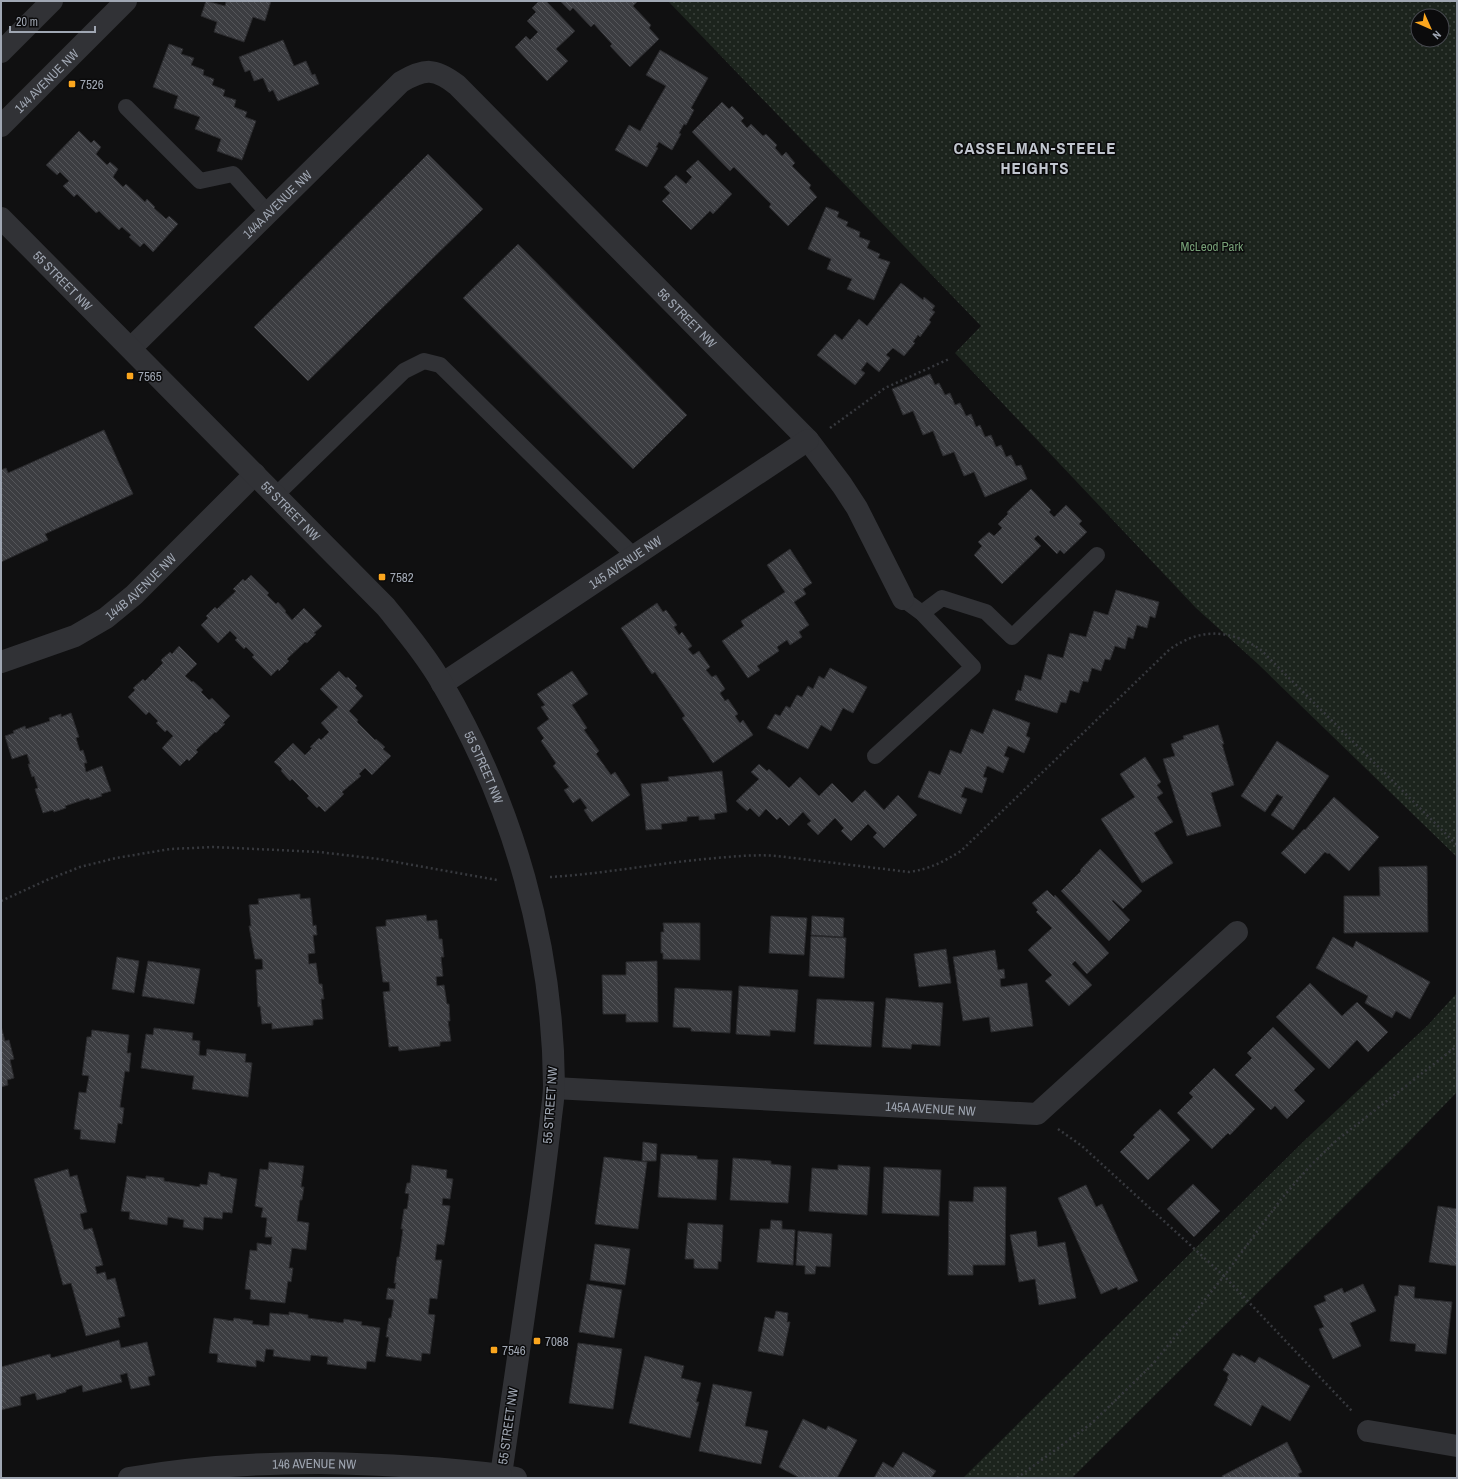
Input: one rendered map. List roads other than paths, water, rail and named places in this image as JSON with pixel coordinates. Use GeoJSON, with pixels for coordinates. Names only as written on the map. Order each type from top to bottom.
{"type":"FeatureCollection","features":[{"type":"Feature","properties":{"kind":"street"},"geometry":{"type":"LineString","coordinates":[[1,52],[52,1]]}},
{"type":"Feature","properties":{"kind":"street","name":"144 AVENUE NW"},"geometry":{"type":"LineString","coordinates":[[1,126],[126,1]]}},
{"type":"Feature","properties":{"kind":"street","name":"144A AVENUE NW"},"geometry":{"type":"LineString","coordinates":[[131,348],[401,82],[415,74],[431,71]]}},
{"type":"Feature","properties":{"kind":"street","name":"56 STREET NW"},"geometry":{"type":"LineString","coordinates":[[431,71],[445,76],[457,85],[808,440],[842,485],[857,508],[903,599]]}},
{"type":"Feature","properties":{"kind":"street","name":"55 STREET NW"},"geometry":{"type":"LineString","coordinates":[[1,218],[386,607],[417,645],[442,684],[468,733],[491,782],[510,830],[525,879],[538,933],[548,995],[554,1088],[508,1476]]}},
{"type":"Feature","properties":{"kind":"street","name":"145 AVENUE NW"},"geometry":{"type":"LineString","coordinates":[[442,684],[808,440]]}},
{"type":"Feature","properties":{"kind":"street","name":"144B AVENUE NW"},"geometry":{"type":"LineString","coordinates":[[1,662],[76,636],[106,618],[134,595],[255,474]]}},
{"type":"Feature","properties":{"kind":"street","name":"145A AVENUE NW"},"geometry":{"type":"LineString","coordinates":[[554,1088],[1037,1114],[1237,932]]}},
{"type":"Feature","properties":{"kind":"street"},"geometry":{"type":"LineString","coordinates":[[1368,1431],[1457,1446]]}},
{"type":"Feature","properties":{"kind":"street","name":"146 AVENUE NW"},"geometry":{"type":"LineString","coordinates":[[128,1478],[214,1466],[278,1463],[379,1464],[471,1471],[508,1476]]}},
{"type":"Feature","properties":{"kind":"lane"},"geometry":{"type":"LineString","coordinates":[[126,108],[200,181],[233,174],[268,213]]}},
{"type":"Feature","properties":{"kind":"lane"},"geometry":{"type":"LineString","coordinates":[[276,495],[404,371],[424,361],[440,365],[634,556]]}},
{"type":"Feature","properties":{"kind":"lane"},"geometry":{"type":"LineString","coordinates":[[922,614],[942,598],[986,612],[1012,637],[1097,555]]}},
{"type":"Feature","properties":{"kind":"lane"},"geometry":{"type":"LineString","coordinates":[[875,756],[973,667],[922,614],[903,599]]}},
{"type":"Feature","properties":{"kind":"place","name":"7526"},"geometry":{"type":"Point","coordinates":[72,84]}},
{"type":"Feature","properties":{"kind":"place","name":"7565"},"geometry":{"type":"Point","coordinates":[130,376]}},
{"type":"Feature","properties":{"kind":"place","name":"7582"},"geometry":{"type":"Point","coordinates":[382,577]}},
{"type":"Feature","properties":{"kind":"place","name":"7088"},"geometry":{"type":"Point","coordinates":[537,1341]}},
{"type":"Feature","properties":{"kind":"place","name":"7546"},"geometry":{"type":"Point","coordinates":[494,1350]}},
{"type":"Feature","properties":{"kind":"district","name":"CASSELMAN-STEELE HEIGHTS"},"geometry":{"type":"Point","coordinates":[1035,157]}},
{"type":"Feature","properties":{"kind":"park label","name":"McLeod Park"},"geometry":{"type":"Point","coordinates":[1212,246]}}]}
